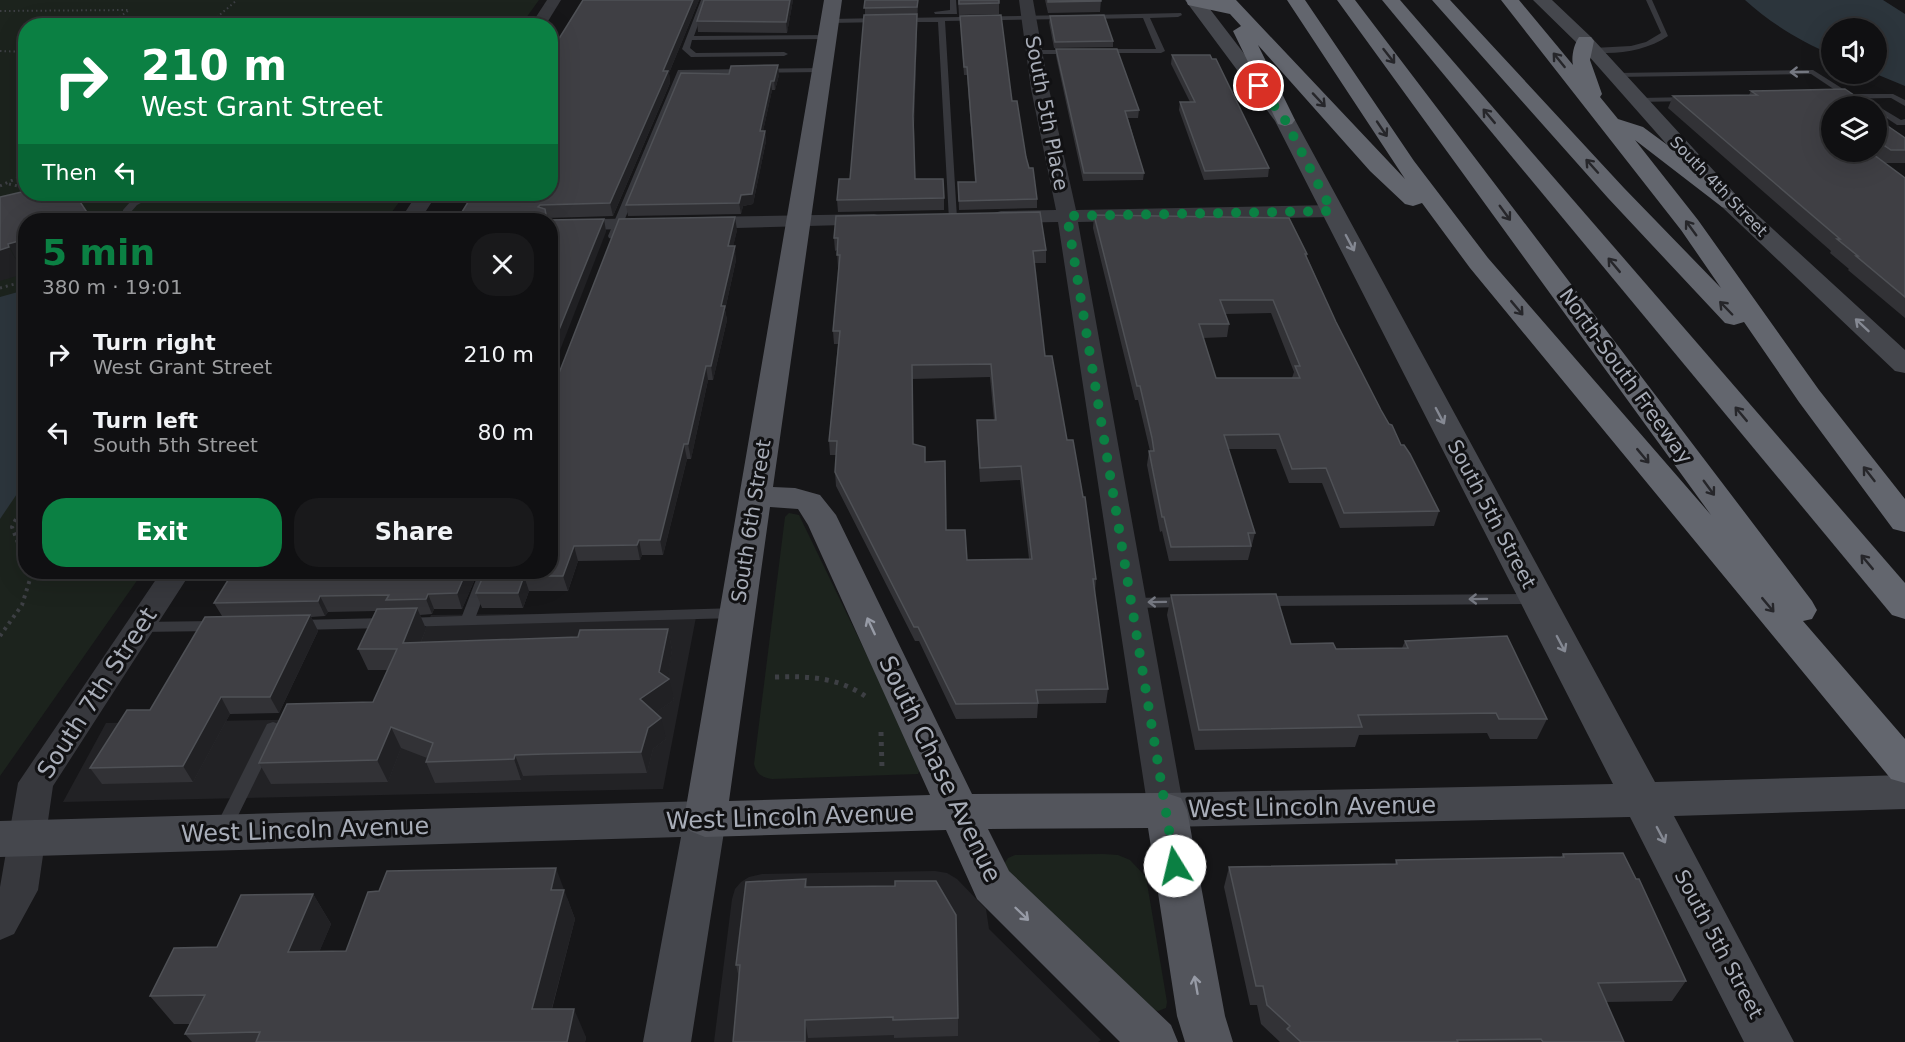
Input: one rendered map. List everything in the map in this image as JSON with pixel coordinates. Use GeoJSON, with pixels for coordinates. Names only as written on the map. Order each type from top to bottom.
{"type":"FeatureCollection","features":[{"type":"Feature","properties":{"kind":"highway"},"geometry":{"type":"LineString","coordinates":[[1510,0],[1690,225],[1809,396],[1905,521]]}},
{"type":"Feature","properties":{"kind":"highway"},"geometry":{"type":"LineString","coordinates":[[1189,4],[1233,7],[1378,166],[1479,263]]}},
{"type":"Feature","properties":{"kind":"highway"},"geometry":{"type":"LineString","coordinates":[[1444,4],[1616,193],[1809,396]]}},
{"type":"Feature","properties":{"kind":"highway"},"geometry":{"type":"LineString","coordinates":[[1300,5],[1406,165],[1479,263],[1905,766]]}},
{"type":"Feature","properties":{"kind":"highway","name":"North-South Freeway"},"geometry":{"type":"LineString","coordinates":[[1349,5],[1905,754]]}},
{"type":"Feature","properties":{"kind":"highway"},"geometry":{"type":"LineString","coordinates":[[1395,5],[1905,606]]}},
{"type":"Feature","properties":{"kind":"highway"},"geometry":{"type":"LineString","coordinates":[[1233,7],[1241,29],[1285,120]]}},
{"type":"Feature","properties":{"kind":"highway"},"geometry":{"type":"LineString","coordinates":[[1589,45],[1581,60],[1601,111],[1636,132],[1730,202]]}},
{"type":"Feature","properties":{"kind":"main road","name":"South 6th Street"},"geometry":{"type":"LineString","coordinates":[[705,819],[831,18]]}},
{"type":"Feature","properties":{"kind":"main road","name":"South Chase Avenue"},"geometry":{"type":"LineString","coordinates":[[755,496],[795,498],[809,502],[824,523],[993,885],[1154,1042]]}},
{"type":"Feature","properties":{"kind":"main road","name":"West Lincoln Avenue"},"geometry":{"type":"LineString","coordinates":[[705,819],[959,812],[1166,810]]}},
{"type":"Feature","properties":{"kind":"main road","name":"South 5th Place"},"geometry":{"type":"LineString","coordinates":[[1166,810],[1201,1016],[1209,1042]]}},
{"type":"Feature","properties":{"kind":"street"},"geometry":{"type":"LineString","coordinates":[[542,18],[554,0]]}},
{"type":"Feature","properties":{"kind":"street","name":"South 4th Street"},"geometry":{"type":"LineString","coordinates":[[1542,0],[1589,45],[1730,202],[1905,365]]}},
{"type":"Feature","properties":{"kind":"street","name":"South 5th Street"},"geometry":{"type":"LineString","coordinates":[[1189,4],[1285,120],[1770,1042]]}},
{"type":"Feature","properties":{"kind":"street"},"geometry":{"type":"LineString","coordinates":[[1580,8],[1589,45]]}},
{"type":"Feature","properties":{"kind":"street","name":"South 5th Place"},"geometry":{"type":"LineString","coordinates":[[1027,9],[1040,88],[1067,216],[1166,810]]}},
{"type":"Feature","properties":{"kind":"street"},"geometry":{"type":"LineString","coordinates":[[928,219],[1332,211]]}},
{"type":"Feature","properties":{"kind":"street"},"geometry":{"type":"LineString","coordinates":[[558,225],[894,220]]}},
{"type":"Feature","properties":{"kind":"street","name":"South 7th Street"},"geometry":{"type":"LineString","coordinates":[[0,922],[19,890],[14,839],[36,783],[171,579]]}},
{"type":"Feature","properties":{"kind":"street","name":"West Lincoln Avenue"},"geometry":{"type":"LineString","coordinates":[[1166,810],[1643,801],[1905,792]]}},
{"type":"Feature","properties":{"kind":"street","name":"West Lincoln Avenue"},"geometry":{"type":"LineString","coordinates":[[14,839],[705,819]]}},
{"type":"Feature","properties":{"kind":"street","name":"South 6th Street"},"geometry":{"type":"LineString","coordinates":[[667,1042],[705,819]]}},
{"type":"Feature","properties":{"kind":"lane"},"geometry":{"type":"LineString","coordinates":[[704,0],[686,49],[694,55],[784,54]]}},
{"type":"Feature","properties":{"kind":"lane"},"geometry":{"type":"LineString","coordinates":[[897,13],[954,12],[953,0]]}},
{"type":"Feature","properties":{"kind":"lane"},"geometry":{"type":"LineString","coordinates":[[1589,45],[1614,51],[1644,46],[1656,41],[1665,34],[1649,0]]}},
{"type":"Feature","properties":{"kind":"lane"},"geometry":{"type":"LineString","coordinates":[[831,18],[941,19],[1027,9],[1146,16],[1189,4]]}},
{"type":"Feature","properties":{"kind":"lane"},"geometry":{"type":"LineString","coordinates":[[689,39],[831,18],[885,13]]}},
{"type":"Feature","properties":{"kind":"lane"},"geometry":{"type":"LineString","coordinates":[[1093,51],[1161,51],[1146,16]]}},
{"type":"Feature","properties":{"kind":"lane"},"geometry":{"type":"LineString","coordinates":[[941,19],[952,218]]}},
{"type":"Feature","properties":{"kind":"lane"},"geometry":{"type":"LineString","coordinates":[[1035,52],[1081,52]]}},
{"type":"Feature","properties":{"kind":"lane"},"geometry":{"type":"LineString","coordinates":[[609,247],[681,72],[822,70]]}},
{"type":"Feature","properties":{"kind":"lane"},"geometry":{"type":"LineString","coordinates":[[1616,75],[1813,72],[1849,96]]}},
{"type":"Feature","properties":{"kind":"lane"},"geometry":{"type":"LineString","coordinates":[[1887,96],[1893,96],[1905,104]]}},
{"type":"Feature","properties":{"kind":"lane"},"geometry":{"type":"LineString","coordinates":[[1638,100],[1699,99]]}},
{"type":"Feature","properties":{"kind":"lane"},"geometry":{"type":"LineString","coordinates":[[1887,114],[1900,123],[1905,122]]}},
{"type":"Feature","properties":{"kind":"lane"},"geometry":{"type":"LineString","coordinates":[[126,213],[138,201]]}},
{"type":"Feature","properties":{"kind":"lane"},"geometry":{"type":"LineString","coordinates":[[467,621],[483,579]]}},
{"type":"Feature","properties":{"kind":"lane"},"geometry":{"type":"LineString","coordinates":[[1246,602],[1537,599]]}},
{"type":"Feature","properties":{"kind":"lane"},"geometry":{"type":"LineString","coordinates":[[1132,603],[1202,602]]}},
{"type":"Feature","properties":{"kind":"lane"},"geometry":{"type":"LineString","coordinates":[[280,625],[736,613]]}},
{"type":"Feature","properties":{"kind":"lane"},"geometry":{"type":"LineString","coordinates":[[139,627],[234,626]]}},
{"type":"Feature","properties":{"kind":"lane"},"geometry":{"type":"LineString","coordinates":[[221,833],[273,728]]}},
{"type":"Feature","properties":{"kind":"path"},"geometry":{"type":"LineString","coordinates":[[216,18],[237,0]]}},
{"type":"Feature","properties":{"kind":"path"},"geometry":{"type":"LineString","coordinates":[[0,11],[129,10],[118,18]]}},
{"type":"Feature","properties":{"kind":"path"},"geometry":{"type":"LineString","coordinates":[[0,51],[18,52]]}},
{"type":"Feature","properties":{"kind":"path"},"geometry":{"type":"LineString","coordinates":[[0,186],[18,178]]}},
{"type":"Feature","properties":{"kind":"path"},"geometry":{"type":"LineString","coordinates":[[8,184],[18,187]]}},
{"type":"Feature","properties":{"kind":"path"},"geometry":{"type":"LineString","coordinates":[[0,288],[18,283]]}},
{"type":"Feature","properties":{"kind":"path"},"geometry":{"type":"LineString","coordinates":[[18,511],[12,527],[18,543]]}},
{"type":"Feature","properties":{"kind":"path"},"geometry":{"type":"LineString","coordinates":[[0,636],[22,605],[30,579]]}},
{"type":"Feature","properties":{"kind":"path"},"geometry":{"type":"LineString","coordinates":[[775,677],[833,679],[856,689],[870,701]]}},
{"type":"Feature","properties":{"kind":"path"},"geometry":{"type":"LineString","coordinates":[[881,729],[882,769]]}},
{"type":"Feature","properties":{"kind":"shaded area"},"geometry":{"type":"Polygon","coordinates":[[[0,0],[539,0],[526,18],[18,18],[18,201],[400,201],[391,213],[18,213],[18,579],[138,579],[0,776],[0,0]]]}},
{"type":"Feature","properties":{"kind":"shaded area"},"geometry":{"type":"Polygon","coordinates":[[[1745,0],[1883,0],[1905,14],[1905,86],[1887,79],[1887,18],[1821,18],[1821,50],[1764,16],[1745,0]]]}},
{"type":"Feature","properties":{"kind":"shaded area"},"geometry":{"type":"Polygon","coordinates":[[[18,292],[18,492],[0,519],[0,297],[18,292]]]}},
{"type":"Feature","properties":{"kind":"shaded area"},"geometry":{"type":"Polygon","coordinates":[[[789,513],[799,515],[921,767],[918,774],[772,779],[757,771],[754,764],[785,517],[789,513]]]}},
{"type":"Feature","properties":{"kind":"shaded area"},"geometry":{"type":"Polygon","coordinates":[[[697,612],[663,789],[63,802],[106,723],[386,718],[431,615],[697,612]]]}},
{"type":"Feature","properties":{"kind":"shaded area"},"geometry":{"type":"Polygon","coordinates":[[[1015,855],[1118,855],[1130,860],[1146,877],[1167,1002],[1166,1008],[1158,1011],[1149,1008],[1006,872],[1004,864],[1008,858],[1015,855]]]}},
{"type":"Feature","properties":{"kind":"shaded area"},"geometry":{"type":"Polygon","coordinates":[[[935,871],[947,873],[957,879],[986,909],[989,929],[1101,1040],[1098,1042],[714,1042],[732,899],[735,889],[741,882],[749,877],[762,874],[935,871]]]}},
{"type":"Feature","properties":{"kind":"building"},"geometry":{"type":"Polygon","coordinates":[[[583,0],[693,0],[663,71],[668,71],[610,203],[540,205],[538,207],[545,209],[546,213],[461,213],[469,201],[558,201],[558,40],[583,0]]]}},
{"type":"Feature","properties":{"kind":"building"},"geometry":{"type":"Polygon","coordinates":[[[704,0],[790,0],[786,22],[697,21],[704,0]]]}},
{"type":"Feature","properties":{"kind":"building"},"geometry":{"type":"Polygon","coordinates":[[[865,0],[918,0],[917,7],[864,8],[865,0]]]}},
{"type":"Feature","properties":{"kind":"building"},"geometry":{"type":"Polygon","coordinates":[[[959,0],[999,0],[999,3],[959,4],[959,0]]]}},
{"type":"Feature","properties":{"kind":"building"},"geometry":{"type":"Polygon","coordinates":[[[1048,0],[1101,0],[1101,1],[1048,2],[1048,0]]]}},
{"type":"Feature","properties":{"kind":"building"},"geometry":{"type":"Polygon","coordinates":[[[917,14],[913,116],[915,179],[943,179],[944,198],[837,200],[839,179],[850,179],[864,15],[917,14]]]}},
{"type":"Feature","properties":{"kind":"building"},"geometry":{"type":"Polygon","coordinates":[[[1001,15],[1012,101],[1017,101],[1026,157],[1029,168],[1033,168],[1037,199],[959,201],[958,182],[976,182],[967,67],[964,67],[960,16],[1001,15]]]}},
{"type":"Feature","properties":{"kind":"building"},"geometry":{"type":"Polygon","coordinates":[[[1104,15],[1113,41],[1055,42],[1050,16],[1104,15]]]}},
{"type":"Feature","properties":{"kind":"building"},"geometry":{"type":"Polygon","coordinates":[[[1056,49],[1117,49],[1139,110],[1125,111],[1144,173],[1084,173],[1056,49]]]}},
{"type":"Feature","properties":{"kind":"building"},"geometry":{"type":"Polygon","coordinates":[[[1172,55],[1210,55],[1212,59],[1216,59],[1269,168],[1205,171],[1180,102],[1195,102],[1172,55]]]}},
{"type":"Feature","properties":{"kind":"building"},"geometry":{"type":"Polygon","coordinates":[[[778,65],[774,81],[771,81],[760,131],[765,131],[752,194],[741,195],[739,203],[626,205],[681,73],[729,74],[731,66],[778,65]]]}},
{"type":"Feature","properties":{"kind":"building"},"geometry":{"type":"Polygon","coordinates":[[[1845,89],[1855,96],[1821,96],[1821,162],[1883,162],[1905,178],[1905,297],[1673,96],[1757,95],[1751,91],[1845,89]]]}},
{"type":"Feature","properties":{"kind":"building"},"geometry":{"type":"Polygon","coordinates":[[[1887,126],[1905,138],[1905,150],[1891,150],[1887,147],[1887,126]]]}},
{"type":"Feature","properties":{"kind":"building"},"geometry":{"type":"Polygon","coordinates":[[[18,193],[18,201],[80,201],[87,213],[18,213],[18,241],[8,244],[9,247],[0,250],[0,197],[18,193]]]}},
{"type":"Feature","properties":{"kind":"building"},"geometry":{"type":"Polygon","coordinates":[[[1040,212],[1046,250],[1033,251],[1045,356],[1052,356],[1067,440],[1073,440],[1083,497],[1085,497],[1096,579],[1093,579],[1108,689],[1036,690],[1038,703],[956,704],[918,627],[914,627],[835,472],[837,441],[829,441],[840,331],[833,331],[840,255],[837,255],[838,238],[834,238],[836,216],[1040,212]],[[991,364],[912,365],[913,444],[925,447],[925,462],[945,461],[946,530],[965,530],[967,560],[1032,559],[1021,466],[980,468],[977,420],[996,420],[991,364]]]}},
{"type":"Feature","properties":{"kind":"building"},"geometry":{"type":"Polygon","coordinates":[[[1094,215],[1289,218],[1336,322],[1381,410],[1389,424],[1392,425],[1401,445],[1404,445],[1410,454],[1439,511],[1344,513],[1326,468],[1292,469],[1279,434],[1224,435],[1255,533],[1248,533],[1251,546],[1171,547],[1164,517],[1162,517],[1149,451],[1154,451],[1152,438],[1140,386],[1137,386],[1094,215]],[[1220,300],[1229,324],[1199,324],[1216,378],[1300,378],[1295,366],[1300,366],[1273,300],[1220,300]]]}},
{"type":"Feature","properties":{"kind":"building"},"geometry":{"type":"Polygon","coordinates":[[[735,217],[728,246],[735,246],[721,306],[725,306],[711,366],[706,366],[688,444],[684,444],[660,540],[639,540],[637,545],[574,546],[563,576],[558,576],[558,376],[619,219],[735,217]]]}},
{"type":"Feature","properties":{"kind":"building"},"geometry":{"type":"Polygon","coordinates":[[[604,219],[558,332],[558,220],[604,219]]]}},
{"type":"Feature","properties":{"kind":"building"},"geometry":{"type":"Polygon","coordinates":[[[229,579],[463,579],[457,593],[428,594],[426,599],[386,600],[389,595],[320,596],[318,601],[214,603],[229,579]]]}},
{"type":"Feature","properties":{"kind":"building"},"geometry":{"type":"Polygon","coordinates":[[[482,579],[523,579],[518,593],[476,593],[482,579]]]}},
{"type":"Feature","properties":{"kind":"building"},"geometry":{"type":"Polygon","coordinates":[[[1276,594],[1291,644],[1333,643],[1336,649],[1408,648],[1405,641],[1507,636],[1547,719],[1499,719],[1496,713],[1358,715],[1362,727],[1199,730],[1171,595],[1276,594]]]}},
{"type":"Feature","properties":{"kind":"building"},"geometry":{"type":"Polygon","coordinates":[[[417,608],[403,643],[578,637],[580,630],[668,629],[659,672],[669,679],[640,699],[661,718],[648,728],[641,752],[515,755],[514,759],[426,762],[433,743],[391,727],[377,760],[259,763],[287,704],[373,702],[397,649],[358,649],[377,609],[417,608]]]}},
{"type":"Feature","properties":{"kind":"building"},"geometry":{"type":"Polygon","coordinates":[[[310,615],[270,697],[221,697],[183,766],[90,768],[127,710],[150,710],[205,617],[310,615]]]}},
{"type":"Feature","properties":{"kind":"building"},"geometry":{"type":"Polygon","coordinates":[[[1623,853],[1636,879],[1639,879],[1686,981],[1598,983],[1624,1042],[1543,1042],[1541,1039],[1457,1040],[1458,1042],[1301,1042],[1287,1029],[1290,1026],[1267,1005],[1263,986],[1256,986],[1229,867],[1397,864],[1396,860],[1564,857],[1563,854],[1623,853]]]}},
{"type":"Feature","properties":{"kind":"building"},"geometry":{"type":"Polygon","coordinates":[[[556,868],[551,890],[564,890],[532,1009],[574,1009],[567,1042],[256,1042],[260,1032],[185,1034],[205,995],[150,996],[174,948],[217,947],[241,895],[313,894],[288,952],[346,951],[368,892],[379,891],[387,871],[556,868]]]}},
{"type":"Feature","properties":{"kind":"building"},"geometry":{"type":"Polygon","coordinates":[[[806,879],[805,887],[895,886],[895,881],[936,881],[956,915],[958,1018],[893,1020],[893,1017],[805,1020],[805,1042],[733,1042],[740,965],[736,965],[746,882],[806,879]]]}},
{"type":"Feature","properties":{"kind":"route"},"geometry":{"type":"LineString","coordinates":[[1175,866],[1067,216],[1332,211],[1285,120],[1259,86]]}}]}
